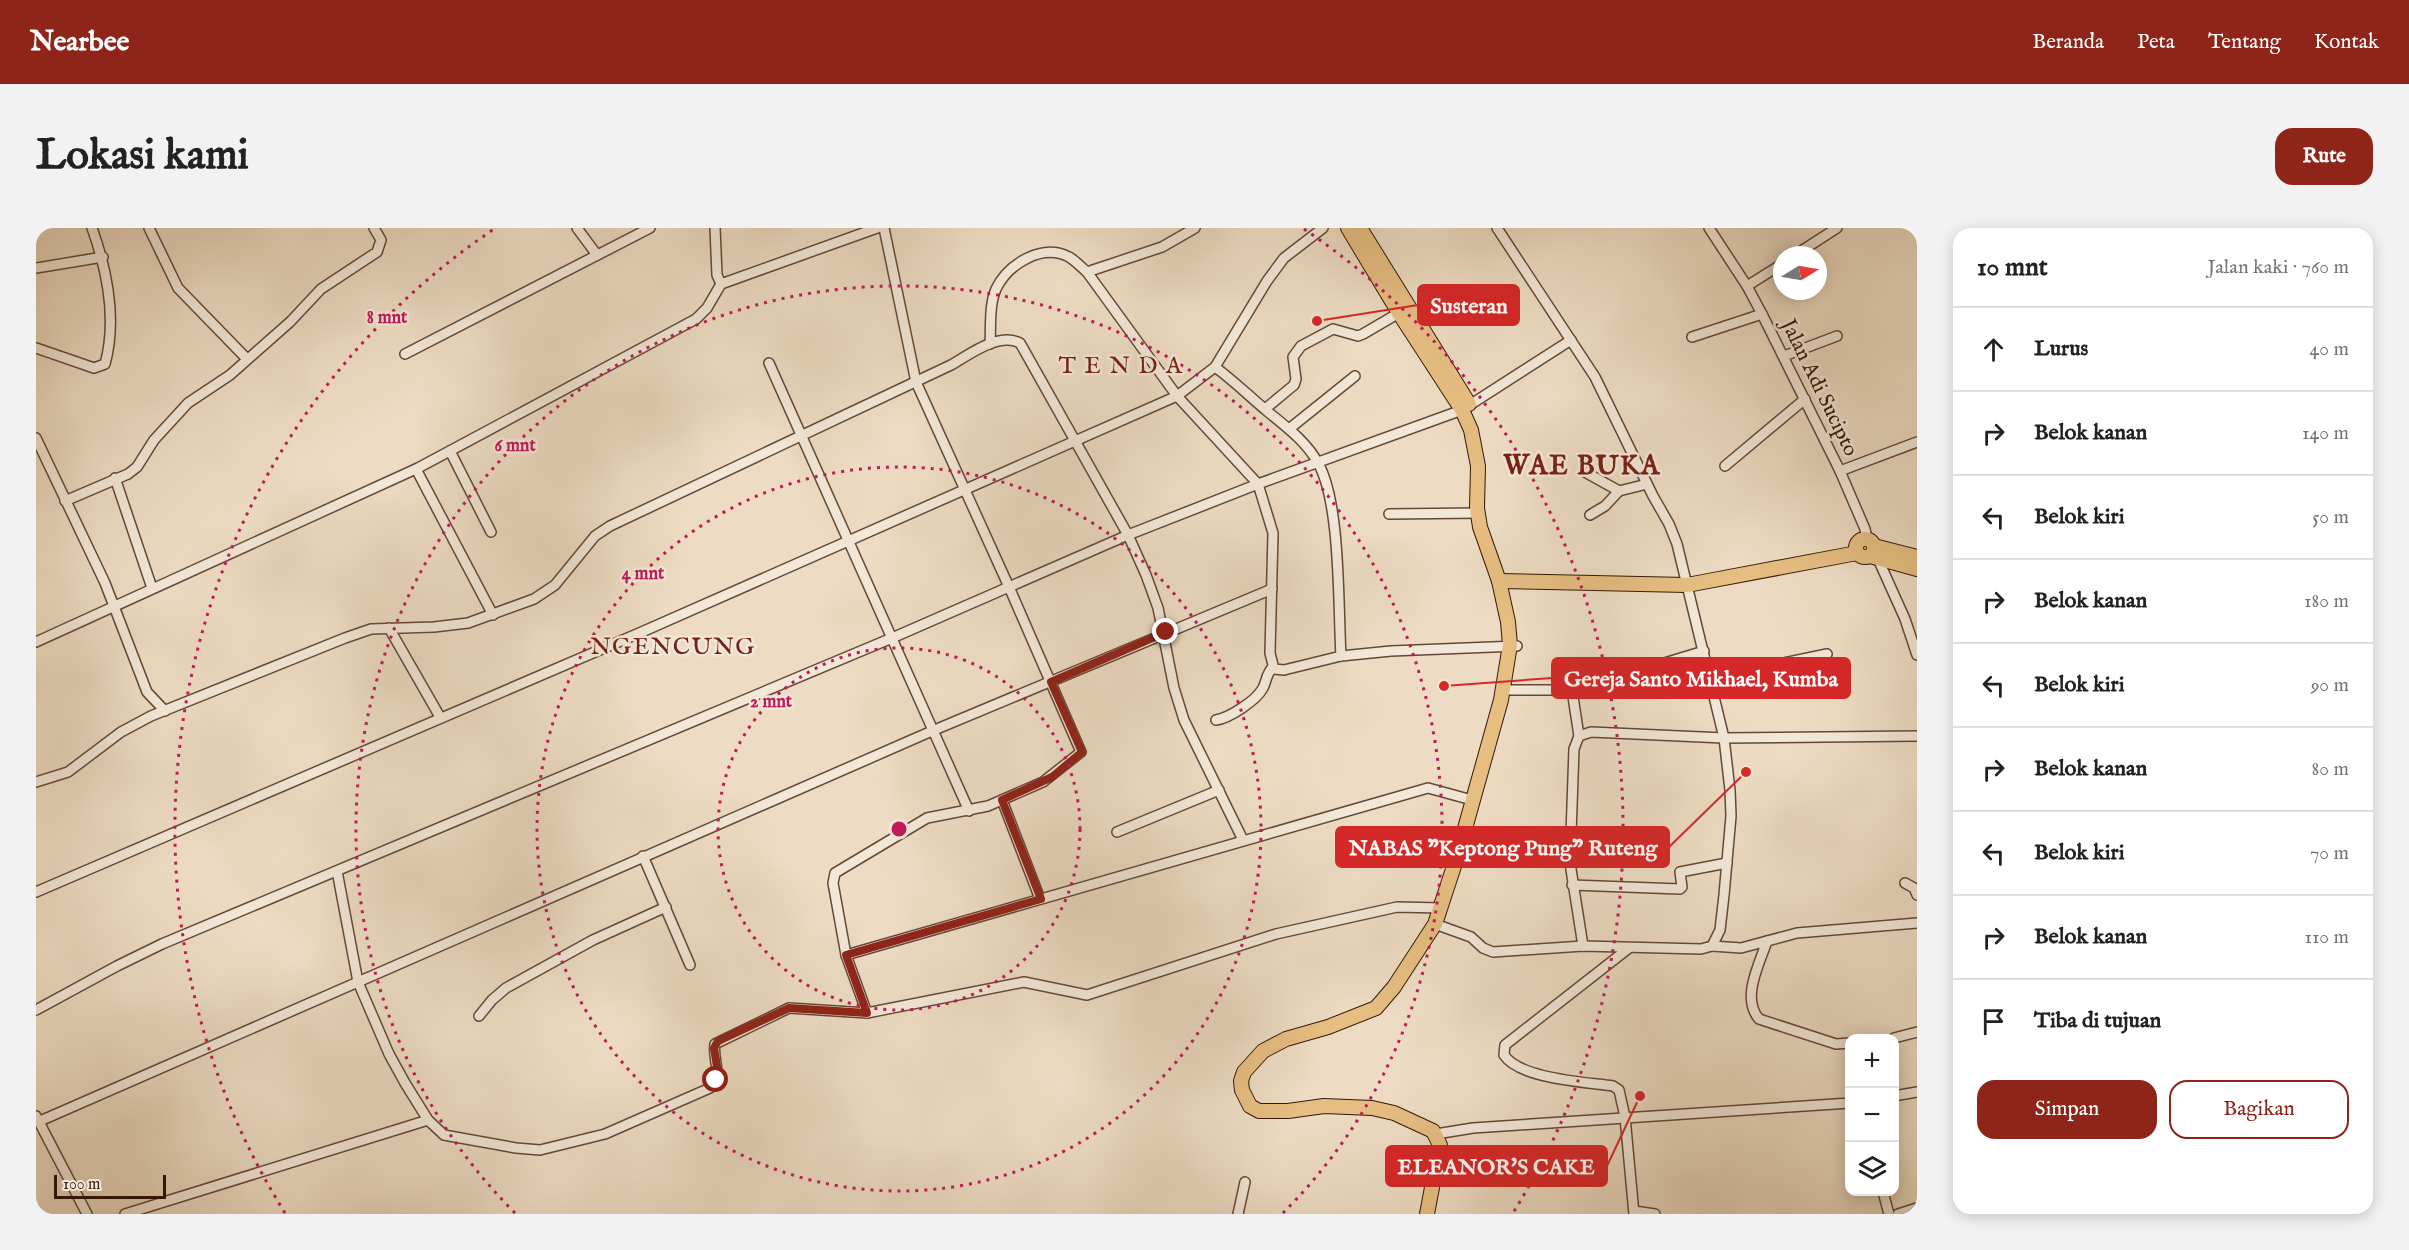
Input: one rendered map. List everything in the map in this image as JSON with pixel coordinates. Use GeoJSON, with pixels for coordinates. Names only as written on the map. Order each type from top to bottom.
{"type":"FeatureCollection","features":[{"type":"Feature","properties":{"kind":"highway"},"geometry":{"type":"LineString","coordinates":[[1348,228],[1404,311],[1484,440],[1486,478],[1479,509],[1490,558],[1503,580],[1508,622],[1514,645],[1505,695],[1435,924],[1394,987],[1376,1008],[1337,1024],[1286,1039],[1263,1050],[1251,1062],[1241,1081],[1244,1098],[1250,1106],[1259,1111],[1324,1107],[1372,1108],[1394,1113],[1427,1127],[1436,1134],[1440,1145],[1427,1214]]}},
{"type":"Feature","properties":{"kind":"highway"},"geometry":{"type":"LineString","coordinates":[[1360,228],[1404,311]]}},
{"type":"Feature","properties":{"kind":"highway"},"geometry":{"type":"LineString","coordinates":[[1503,580],[1688,585],[1869,551],[1917,557]]}},
{"type":"Feature","properties":{"kind":"highway"},"geometry":{"type":"LineString","coordinates":[[1869,551],[1917,569]]}},
{"type":"Feature","properties":{"kind":"street"},"geometry":{"type":"LineString","coordinates":[[36,348],[94,368],[105,364],[109,313],[102,257],[92,228]]}},
{"type":"Feature","properties":{"kind":"street"},"geometry":{"type":"LineString","coordinates":[[149,228],[178,288],[247,359]]}},
{"type":"Feature","properties":{"kind":"street"},"geometry":{"type":"LineString","coordinates":[[65,501],[128,474],[137,467],[154,440],[188,403],[230,375],[290,322],[321,289],[376,252],[381,240],[374,228]]}},
{"type":"Feature","properties":{"kind":"street"},"geometry":{"type":"LineString","coordinates":[[577,228],[597,255]]}},
{"type":"Feature","properties":{"kind":"street"},"geometry":{"type":"LineString","coordinates":[[405,354],[650,228]]}},
{"type":"Feature","properties":{"kind":"street"},"geometry":{"type":"LineString","coordinates":[[715,228],[717,275],[722,284]]}},
{"type":"Feature","properties":{"kind":"street"},"geometry":{"type":"LineString","coordinates":[[36,642],[416,469],[696,318],[707,308],[722,284],[877,228]]}},
{"type":"Feature","properties":{"kind":"street"},"geometry":{"type":"LineString","coordinates":[[867,1013],[846,955],[833,884],[835,873],[927,818],[969,811],[1002,800],[1052,777],[1082,752],[1010,586],[916,382],[884,228]]}},
{"type":"Feature","properties":{"kind":"street"},"geometry":{"type":"LineString","coordinates":[[1087,272],[1162,247],[1195,228]]}},
{"type":"Feature","properties":{"kind":"street"},"geometry":{"type":"LineString","coordinates":[[36,892],[848,541],[1177,396],[1215,367],[1267,281],[1284,258],[1323,228]]}},
{"type":"Feature","properties":{"kind":"street"},"geometry":{"type":"LineString","coordinates":[[1497,228],[1571,340],[1613,411],[1647,484],[1670,524],[1677,544],[1724,738],[1731,816],[1720,930],[1712,946]]}},
{"type":"Feature","properties":{"kind":"street","name":"Jalan Adi Sucipto"},"geometry":{"type":"LineString","coordinates":[[1709,228],[1747,286],[1784,356],[1840,471],[1865,529],[1869,551],[1905,619],[1916,651]]}},
{"type":"Feature","properties":{"kind":"street"},"geometry":{"type":"LineString","coordinates":[[1809,246],[1837,228]]}},
{"type":"Feature","properties":{"kind":"street"},"geometry":{"type":"LineString","coordinates":[[990,344],[993,300],[996,290],[1006,273],[1018,263],[1044,252],[1060,254],[1069,257],[1087,272],[1177,396],[1258,484],[1273,533],[1270,653],[1273,667],[1278,671],[1341,656],[1514,645]]}},
{"type":"Feature","properties":{"kind":"street"},"geometry":{"type":"LineString","coordinates":[[36,268],[102,257]]}},
{"type":"Feature","properties":{"kind":"street"},"geometry":{"type":"LineString","coordinates":[[1747,286],[1773,270]]}},
{"type":"Feature","properties":{"kind":"street"},"geometry":{"type":"LineString","coordinates":[[1264,409],[1294,385],[1296,379],[1293,357],[1301,346],[1332,329],[1358,336],[1404,311]]}},
{"type":"Feature","properties":{"kind":"street"},"geometry":{"type":"LineString","coordinates":[[1692,337],[1762,314]]}},
{"type":"Feature","properties":{"kind":"street"},"geometry":{"type":"LineString","coordinates":[[1784,356],[1837,336]]}},
{"type":"Feature","properties":{"kind":"street"},"geometry":{"type":"LineString","coordinates":[[36,782],[68,772],[121,732],[165,711],[345,638],[371,629],[449,626],[479,620],[534,599],[555,585],[595,536],[610,526],[916,382],[990,344],[1009,340],[1020,343],[1128,535],[1158,608],[1174,688],[1184,720],[1243,840]]}},
{"type":"Feature","properties":{"kind":"street"},"geometry":{"type":"LineString","coordinates":[[36,1010],[162,944],[892,638],[1128,535],[1258,484],[1466,408],[1571,340]]}},
{"type":"Feature","properties":{"kind":"street"},"geometry":{"type":"LineString","coordinates":[[769,363],[969,811]]}},
{"type":"Feature","properties":{"kind":"street"},"geometry":{"type":"LineString","coordinates":[[1215,367],[1289,429],[1318,462],[1325,478],[1331,503],[1335,546],[1341,656]]}},
{"type":"Feature","properties":{"kind":"street"},"geometry":{"type":"LineString","coordinates":[[1289,429],[1355,376]]}},
{"type":"Feature","properties":{"kind":"street"},"geometry":{"type":"LineString","coordinates":[[1725,466],[1805,399]]}},
{"type":"Feature","properties":{"kind":"street"},"geometry":{"type":"LineString","coordinates":[[36,438],[92,554],[147,692],[165,711]]}},
{"type":"Feature","properties":{"kind":"street"},"geometry":{"type":"LineString","coordinates":[[1840,471],[1917,442]]}},
{"type":"Feature","properties":{"kind":"street"},"geometry":{"type":"LineString","coordinates":[[450,451],[491,532]]}},
{"type":"Feature","properties":{"kind":"street"},"geometry":{"type":"LineString","coordinates":[[416,469],[493,615]]}},
{"type":"Feature","properties":{"kind":"street"},"geometry":{"type":"LineString","coordinates":[[1585,472],[1619,491]]}},
{"type":"Feature","properties":{"kind":"street"},"geometry":{"type":"LineString","coordinates":[[115,478],[152,588]]}},
{"type":"Feature","properties":{"kind":"street"},"geometry":{"type":"LineString","coordinates":[[1590,515],[1605,506],[1619,491],[1647,484]]}},
{"type":"Feature","properties":{"kind":"street"},"geometry":{"type":"LineString","coordinates":[[1389,514],[1479,509]]}},
{"type":"Feature","properties":{"kind":"street"},"geometry":{"type":"LineString","coordinates":[[87,1214],[38,1119],[932,731],[1272,589]]}},
{"type":"Feature","properties":{"kind":"street"},"geometry":{"type":"LineString","coordinates":[[389,628],[440,717]]}},
{"type":"Feature","properties":{"kind":"street"},"geometry":{"type":"LineString","coordinates":[[1505,695],[1572,690],[1619,682],[1628,674],[1704,651]]}},
{"type":"Feature","properties":{"kind":"street"},"geometry":{"type":"LineString","coordinates":[[1709,673],[1769,666],[1827,654]]}},
{"type":"Feature","properties":{"kind":"street"},"geometry":{"type":"LineString","coordinates":[[1216,720],[1230,716],[1259,693],[1267,673],[1273,667]]}},
{"type":"Feature","properties":{"kind":"street"},"geometry":{"type":"LineString","coordinates":[[1572,690],[1579,736],[1574,749],[1570,841],[1572,885],[1583,946]]}},
{"type":"Feature","properties":{"kind":"street"},"geometry":{"type":"LineString","coordinates":[[1579,736],[1591,732],[1724,738],[1917,736]]}},
{"type":"Feature","properties":{"kind":"street"},"geometry":{"type":"LineString","coordinates":[[846,955],[1428,788],[1472,800]]}},
{"type":"Feature","properties":{"kind":"street"},"geometry":{"type":"LineString","coordinates":[[1117,832],[1219,790]]}},
{"type":"Feature","properties":{"kind":"street"},"geometry":{"type":"LineString","coordinates":[[1002,800],[1041,899]]}},
{"type":"Feature","properties":{"kind":"street"},"geometry":{"type":"LineString","coordinates":[[643,856],[690,964]]}},
{"type":"Feature","properties":{"kind":"street"},"geometry":{"type":"LineString","coordinates":[[1572,885],[1680,889],[1682,887],[1680,872],[1727,864]]}},
{"type":"Feature","properties":{"kind":"street"},"geometry":{"type":"LineString","coordinates":[[337,871],[358,982],[389,1054],[428,1120],[444,1136],[516,1149],[540,1150],[614,1131],[710,1088],[715,1083],[718,1073],[715,1044],[789,1008],[867,1013],[1023,982],[1087,994],[1276,933],[1397,907],[1441,908]]}},
{"type":"Feature","properties":{"kind":"street"},"geometry":{"type":"LineString","coordinates":[[1905,883],[1914,888],[1917,895]]}},
{"type":"Feature","properties":{"kind":"street"},"geometry":{"type":"LineString","coordinates":[[479,1016],[506,988],[593,940],[666,907]]}},
{"type":"Feature","properties":{"kind":"street"},"geometry":{"type":"LineString","coordinates":[[1435,924],[1471,937],[1483,948],[1493,952],[1583,946],[1691,950],[1712,946],[1741,948],[1797,933],[1917,923]]}},
{"type":"Feature","properties":{"kind":"street"},"geometry":{"type":"LineString","coordinates":[[1767,941],[1752,987],[1751,1002],[1753,1011],[1759,1019],[1836,1044],[1845,1043]]}},
{"type":"Feature","properties":{"kind":"street"},"geometry":{"type":"LineString","coordinates":[[1629,948],[1505,1045],[1504,1055],[1509,1062],[1532,1073],[1613,1086],[1619,1090],[1625,1117],[1634,1213],[1655,1214]]}},
{"type":"Feature","properties":{"kind":"street"},"geometry":{"type":"LineString","coordinates":[[1899,1037],[1917,1032]]}},
{"type":"Feature","properties":{"kind":"street"},"geometry":{"type":"LineString","coordinates":[[1899,1095],[1917,1092]]}},
{"type":"Feature","properties":{"kind":"street"},"geometry":{"type":"LineString","coordinates":[[1436,1134],[1473,1128],[1845,1103]]}},
{"type":"Feature","properties":{"kind":"street"},"geometry":{"type":"LineString","coordinates":[[125,1214],[428,1120]]}},
{"type":"Feature","properties":{"kind":"street"},"geometry":{"type":"LineString","coordinates":[[1238,1214],[1245,1182]]}},
{"type":"Feature","properties":{"kind":"street"},"geometry":{"type":"LineString","coordinates":[[1884,1196],[1889,1214]]}},
{"type":"Feature","properties":{"kind":"street"},"geometry":{"type":"LineString","coordinates":[[1898,1214],[1917,1208]]}},
{"type":"Feature","properties":{"kind":"place","name":"Susteran"},"geometry":{"type":"Point","coordinates":[1317,321]}},
{"type":"Feature","properties":{"kind":"place","name":"Gereja Santo Mikhael, Kumba"},"geometry":{"type":"Point","coordinates":[1444,686]}},
{"type":"Feature","properties":{"kind":"place","name":"NABAS \"Keptong Pung\" Ruteng"},"geometry":{"type":"Point","coordinates":[1746,772]}},
{"type":"Feature","properties":{"kind":"place","name":"ELEANOR'S CAKE"},"geometry":{"type":"Point","coordinates":[1640,1096]}},
{"type":"Feature","properties":{"kind":"district","name":"T E N D A"},"geometry":{"type":"Point","coordinates":[1121,366]}},
{"type":"Feature","properties":{"kind":"district","name":"WAE BUKA"},"geometry":{"type":"Point","coordinates":[1582,467]}},
{"type":"Feature","properties":{"kind":"district","name":"NGENCUNG"},"geometry":{"type":"Point","coordinates":[673,647]}},
{"type":"Feature","properties":{"kind":"route"},"geometry":{"type":"LineString","coordinates":[[716,1080],[718,1073],[714,1048],[718,1041],[789,1008],[867,1013],[846,955],[1041,899],[1002,800],[1052,777],[1082,752],[1051,682],[1166,632]]}}]}
